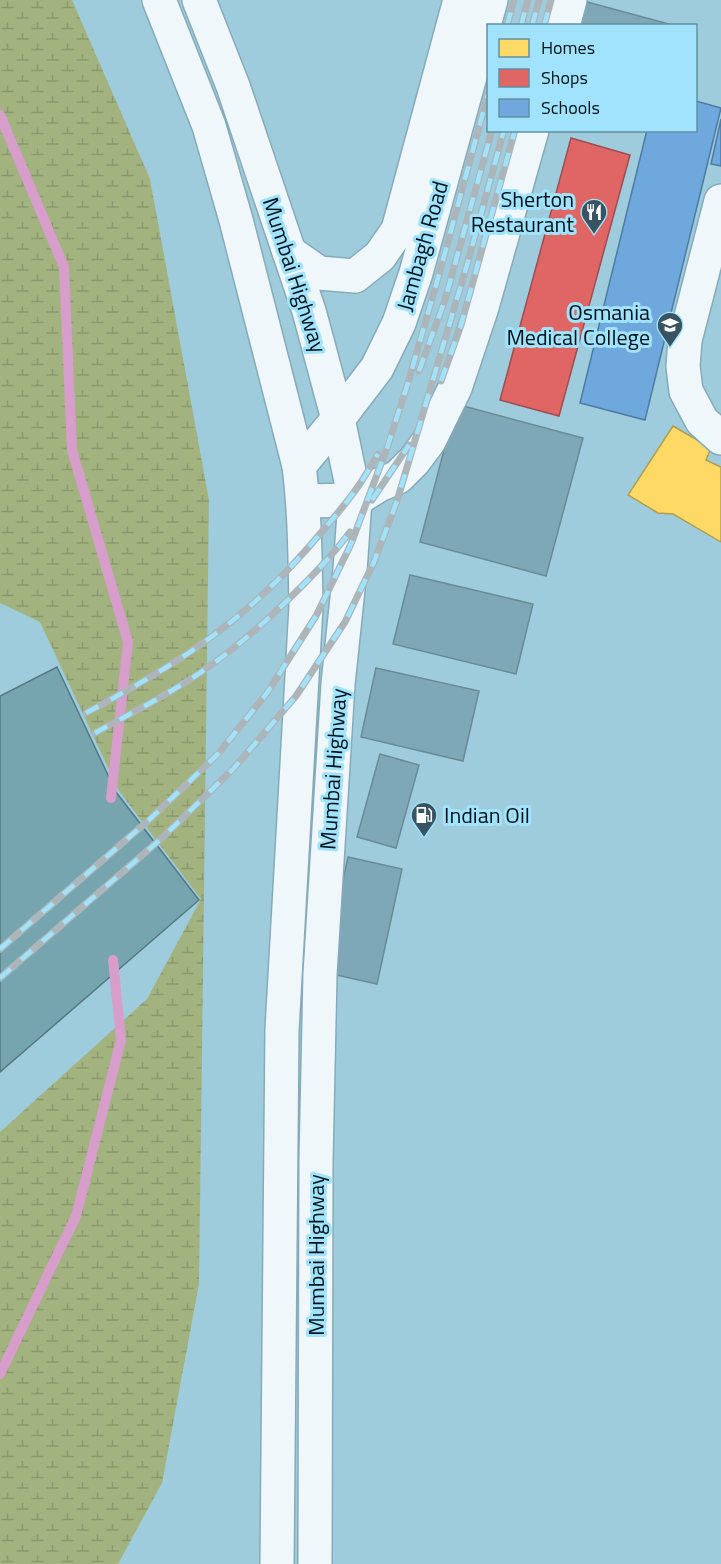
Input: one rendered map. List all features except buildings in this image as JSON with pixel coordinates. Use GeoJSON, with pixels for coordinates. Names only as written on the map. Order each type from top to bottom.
{"type":"FeatureCollection","features":[{"type":"Feature","properties":{"kind":"main road","name":"Mumbai Highway"},"geometry":{"type":"LineString","coordinates":[[159,0],[209,126],[236,220],[299,466],[304,501],[306,606],[282,1030],[277,1564]]}},
{"type":"Feature","properties":{"kind":"main road","name":"Mumbai Highway"},"geometry":{"type":"LineString","coordinates":[[199,0],[233,86],[309,311],[338,419],[356,500],[351,570],[338,684],[320,974],[316,1161],[315,1564]]}},
{"type":"Feature","properties":{"kind":"main road"},"geometry":{"type":"LineString","coordinates":[[289,252],[319,273],[355,276],[380,256],[398,230],[460,0]]}},
{"type":"Feature","properties":{"kind":"main road","name":"Jambagh Road"},"geometry":{"type":"LineString","coordinates":[[299,466],[377,368],[399,323],[416,273],[491,0]]}},
{"type":"Feature","properties":{"kind":"main road"},"geometry":{"type":"LineString","coordinates":[[563,24],[570,0]]}},
{"type":"Feature","properties":{"kind":"main road"},"geometry":{"type":"LineString","coordinates":[[304,501],[356,500],[379,485],[398,477],[429,441],[455,388],[482,307],[531,132]]}},
{"type":"Feature","properties":{"kind":"main road"},"geometry":{"type":"LineString","coordinates":[[721,201],[685,340],[683,366],[686,391],[702,421],[721,438]]}},
{"type":"Feature","properties":{"kind":"green space"},"geometry":{"type":"Polygon","coordinates":[[[0,0],[72,0],[150,179],[209,500],[199,1284],[162,1483],[118,1564],[0,1564],[0,1132],[147,999],[201,899],[119,791],[40,622],[0,603],[0,0]]]}},
{"type":"Feature","properties":{"kind":"waterway"},"geometry":{"type":"LineString","coordinates":[[0,115],[64,267],[72,450],[128,642],[111,798]]}},
{"type":"Feature","properties":{"kind":"waterway"},"geometry":{"type":"LineString","coordinates":[[0,1374],[76,1216],[121,1040],[113,960]]}},
{"type":"Feature","properties":{"kind":"railway"},"geometry":{"type":"LineString","coordinates":[[508,24],[514,0]]}},
{"type":"Feature","properties":{"kind":"railway"},"geometry":{"type":"LineString","coordinates":[[522,24],[528,0]]}},
{"type":"Feature","properties":{"kind":"railway"},"geometry":{"type":"LineString","coordinates":[[533,24],[539,0]]}},
{"type":"Feature","properties":{"kind":"railway"},"geometry":{"type":"LineString","coordinates":[[545,24],[551,0]]}},
{"type":"Feature","properties":{"kind":"railway"},"geometry":{"type":"LineString","coordinates":[[0,949],[149,820],[218,754],[267,693],[316,616],[351,544],[387,448],[440,271],[487,98]]}},
{"type":"Feature","properties":{"kind":"railway"},"geometry":{"type":"LineString","coordinates":[[419,371],[445,300],[491,132]]}},
{"type":"Feature","properties":{"kind":"railway"},"geometry":{"type":"LineString","coordinates":[[0,978],[162,838],[234,768],[296,696],[345,622],[374,562],[397,501],[467,265],[503,132]]}},
{"type":"Feature","properties":{"kind":"railway"},"geometry":{"type":"LineString","coordinates":[[441,381],[461,325],[514,132]]}},
{"type":"Feature","properties":{"kind":"railway"},"geometry":{"type":"LineString","coordinates":[[372,500],[409,445]]}},
{"type":"Feature","properties":{"kind":"railway"},"geometry":{"type":"LineString","coordinates":[[86,713],[199,646],[259,598],[300,557],[338,512],[359,485],[378,454]]}},
{"type":"Feature","properties":{"kind":"railway"},"geometry":{"type":"LineString","coordinates":[[95,733],[176,688],[226,654],[257,629],[301,587],[350,532]]}},
{"type":"Feature","properties":{"kind":"place","name":"Sherton Restaurant"},"geometry":{"type":"Point","coordinates":[594,235]}},
{"type":"Feature","properties":{"kind":"place","name":"Osmania Medical College"},"geometry":{"type":"Point","coordinates":[670,348]}},
{"type":"Feature","properties":{"kind":"place","name":"Indian Oil"},"geometry":{"type":"Point","coordinates":[424,838]}}]}
